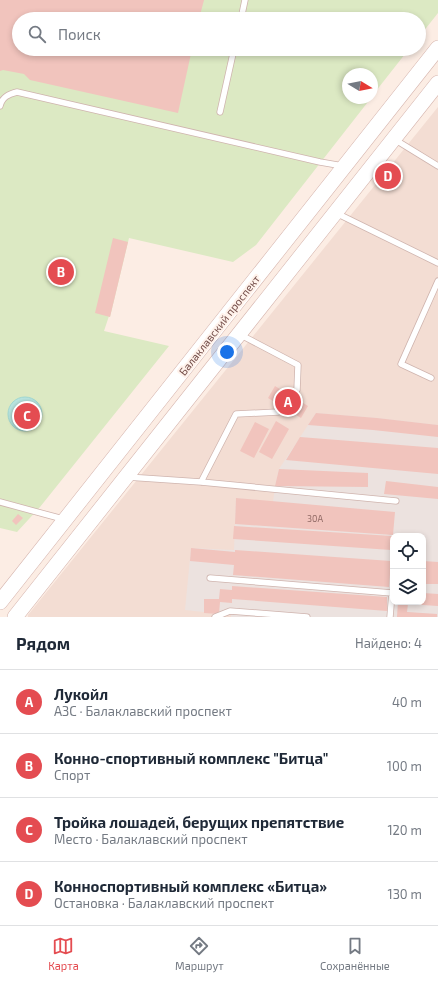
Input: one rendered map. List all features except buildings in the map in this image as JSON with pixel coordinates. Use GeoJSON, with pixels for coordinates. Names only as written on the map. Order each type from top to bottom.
{"type":"FeatureCollection","features":[{"type":"Feature","properties":{"kind":"main road","name":"Балаклавский проспект"},"geometry":{"type":"LineString","coordinates":[[5,593],[65,520],[438,48]]}},
{"type":"Feature","properties":{"kind":"main road","name":"Балаклавский проспект"},"geometry":{"type":"LineString","coordinates":[[16,617],[334,212],[438,83]]}},
{"type":"Feature","properties":{"kind":"lane"},"geometry":{"type":"LineString","coordinates":[[242,12],[245,0]]}},
{"type":"Feature","properties":{"kind":"lane"},"geometry":{"type":"LineString","coordinates":[[220,112],[232,56]]}},
{"type":"Feature","properties":{"kind":"lane"},"geometry":{"type":"LineString","coordinates":[[0,106],[1,100],[9,94],[17,92],[320,162],[345,166]]}},
{"type":"Feature","properties":{"kind":"lane"},"geometry":{"type":"LineString","coordinates":[[393,139],[438,166]]}},
{"type":"Feature","properties":{"kind":"lane"},"geometry":{"type":"LineString","coordinates":[[334,212],[438,263]]}},
{"type":"Feature","properties":{"kind":"lane"},"geometry":{"type":"LineString","coordinates":[[431,378],[401,364],[438,281]]}},
{"type":"Feature","properties":{"kind":"lane"},"geometry":{"type":"LineString","coordinates":[[238,334],[298,365],[297,390],[292,396]]}},
{"type":"Feature","properties":{"kind":"lane"},"geometry":{"type":"LineString","coordinates":[[201,482],[236,414],[278,412],[282,407]]}},
{"type":"Feature","properties":{"kind":"lane"},"geometry":{"type":"LineString","coordinates":[[125,477],[201,482],[396,501]]}},
{"type":"Feature","properties":{"kind":"lane"},"geometry":{"type":"LineString","coordinates":[[0,502],[65,520]]}},
{"type":"Feature","properties":{"kind":"lane"},"geometry":{"type":"LineString","coordinates":[[210,578],[392,593],[390,617]]}},
{"type":"Feature","properties":{"kind":"lane"},"geometry":{"type":"LineString","coordinates":[[215,617],[230,611],[307,617]]}},
{"type":"Feature","properties":{"kind":"shaded area"},"geometry":{"type":"Polygon","coordinates":[[[438,107],[438,617],[28,617],[28,615],[438,107]]]}},
{"type":"Feature","properties":{"kind":"shaded area"},"geometry":{"type":"Polygon","coordinates":[[[316,413],[438,425],[438,617],[231,617],[231,615],[185,610],[191,548],[234,550],[236,498],[273,502],[279,469],[316,413]]]}},
{"type":"Feature","properties":{"kind":"green space"},"geometry":{"type":"Polygon","coordinates":[[[0,0],[438,0],[438,13],[426,28],[426,12],[12,12],[12,56],[403,56],[378,88],[378,68],[342,68],[342,104],[366,104],[256,245],[233,262],[129,238],[110,317],[109,316],[104,331],[169,346],[40,507],[17,532],[0,528],[0,0]]]}},
{"type":"Feature","properties":{"kind":"water"},"geometry":{"type":"Polygon","coordinates":[[[25,397],[37,402],[42,414],[37,426],[25,431],[13,426],[8,414],[13,402],[25,397]]]}},
{"type":"Feature","properties":{"kind":"place","name":"Конноспортивный комплекс «Битца»"},"geometry":{"type":"Point","coordinates":[388,176]}},
{"type":"Feature","properties":{"kind":"place","name":"Конно-спортивный комплекс \"Битца\""},"geometry":{"type":"Point","coordinates":[61,272]}},
{"type":"Feature","properties":{"kind":"place","name":"Лукойл"},"geometry":{"type":"Point","coordinates":[288,402]}},
{"type":"Feature","properties":{"kind":"place","name":"Тройка лошадей, берущих препятствие"},"geometry":{"type":"Point","coordinates":[27,416]}}]}
